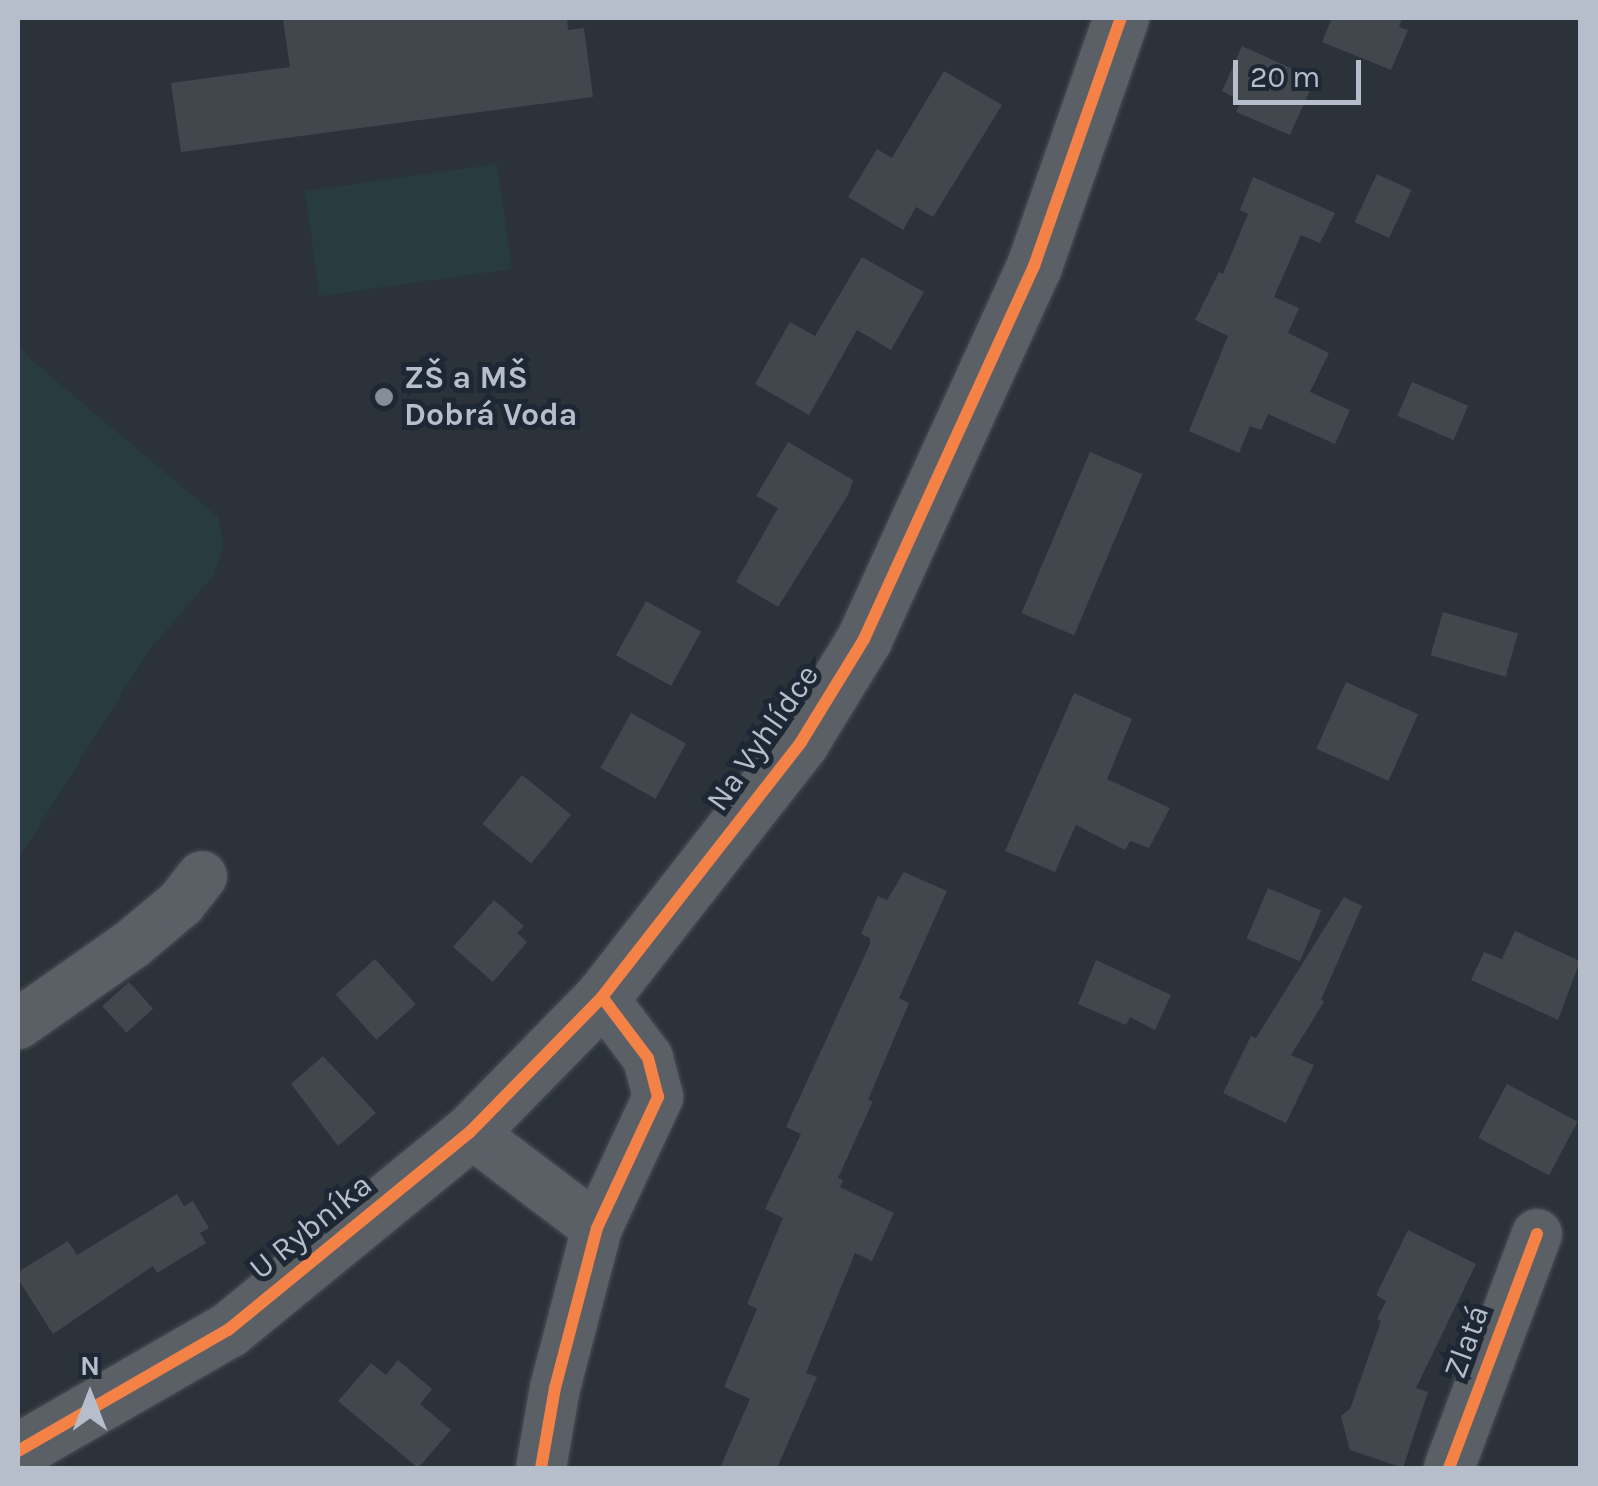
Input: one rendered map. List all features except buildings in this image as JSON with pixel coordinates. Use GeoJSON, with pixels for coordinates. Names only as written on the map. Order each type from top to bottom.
{"type":"FeatureCollection","features":[{"type":"Feature","properties":{"kind":"street","name":"Na Vyhlídce"},"geometry":{"type":"LineString","coordinates":[[602,997],[801,742],[864,639],[1034,266],[1120,18]]}},
{"type":"Feature","properties":{"kind":"street"},"geometry":{"type":"LineString","coordinates":[[18,1024],[131,945],[181,902],[202,876]]}},
{"type":"Feature","properties":{"kind":"street","name":"U Rybníka"},"geometry":{"type":"LineString","coordinates":[[18,1451],[228,1330],[470,1132],[602,997]]}},
{"type":"Feature","properties":{"kind":"street"},"geometry":{"type":"LineString","coordinates":[[541,1468],[555,1388],[597,1228],[658,1097],[648,1058],[602,997]]}},
{"type":"Feature","properties":{"kind":"street"},"geometry":{"type":"LineString","coordinates":[[470,1132],[597,1228]]}},
{"type":"Feature","properties":{"kind":"street","name":"Zlatá"},"geometry":{"type":"LineString","coordinates":[[1449,1468],[1536,1234]]}},
{"type":"Feature","properties":{"kind":"green space"},"geometry":{"type":"Polygon","coordinates":[[[497,164],[512,269],[320,296],[305,191],[497,164]]]}},
{"type":"Feature","properties":{"kind":"green space"},"geometry":{"type":"Polygon","coordinates":[[[18,344],[29,358],[218,517],[224,546],[213,576],[147,653],[18,860],[18,344]]]}},
{"type":"Feature","properties":{"kind":"cycle path"},"geometry":{"type":"LineString","coordinates":[[18,1451],[228,1330],[470,1132],[602,997],[801,742],[864,639],[1034,266],[1121,18]]}},
{"type":"Feature","properties":{"kind":"cycle path"},"geometry":{"type":"LineString","coordinates":[[541,1468],[555,1388],[597,1228],[658,1097],[648,1058],[602,997]]}},
{"type":"Feature","properties":{"kind":"cycle path"},"geometry":{"type":"LineString","coordinates":[[1449,1468],[1537,1234]]}},
{"type":"Feature","properties":{"kind":"place","name":"ZŠ a MŠ Dobrá Voda"},"geometry":{"type":"Point","coordinates":[384,397]}}]}
